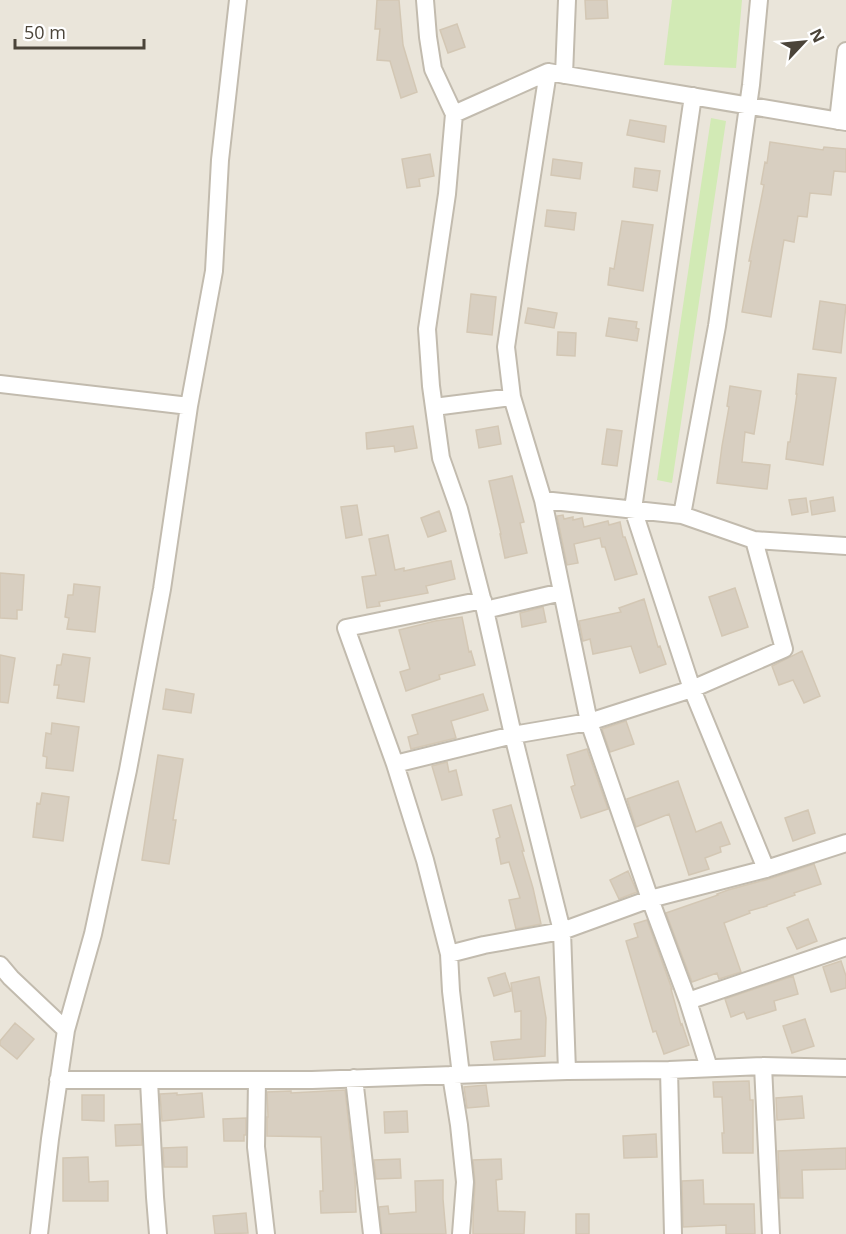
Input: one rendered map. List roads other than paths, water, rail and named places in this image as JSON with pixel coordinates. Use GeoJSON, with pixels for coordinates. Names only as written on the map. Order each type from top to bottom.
{"type":"FeatureCollection","features":[{"type":"Feature","properties":{"kind":"street"},"geometry":{"type":"LineString","coordinates":[[39,1234],[66,1030],[93,934],[128,770],[162,589],[189,406],[214,271],[220,160],[238,0]]}},
{"type":"Feature","properties":{"kind":"street"},"geometry":{"type":"LineString","coordinates":[[425,0],[428,37],[434,69],[454,114],[447,194],[427,329],[431,386],[441,458],[459,508],[484,605],[513,735],[562,931],[567,1071]]}},
{"type":"Feature","properties":{"kind":"street"},"geometry":{"type":"LineString","coordinates":[[567,0],[556,74],[518,265],[506,347],[512,398],[543,500],[589,722],[688,1001],[709,1068]]}},
{"type":"Feature","properties":{"kind":"street"},"geometry":{"type":"LineString","coordinates":[[682,515],[717,326],[748,106],[759,0]]}},
{"type":"Feature","properties":{"kind":"street"},"geometry":{"type":"LineString","coordinates":[[454,114],[556,74],[842,122],[846,51]]}},
{"type":"Feature","properties":{"kind":"street"},"geometry":{"type":"LineString","coordinates":[[693,96],[633,509],[692,688],[766,869]]}},
{"type":"Feature","properties":{"kind":"street"},"geometry":{"type":"LineString","coordinates":[[0,384],[189,406]]}},
{"type":"Feature","properties":{"kind":"street"},"geometry":{"type":"LineString","coordinates":[[434,407],[512,398]]}},
{"type":"Feature","properties":{"kind":"street"},"geometry":{"type":"LineString","coordinates":[[543,500],[682,515],[754,540],[846,546]]}},
{"type":"Feature","properties":{"kind":"street"},"geometry":{"type":"LineString","coordinates":[[395,764],[513,735],[589,722],[692,688],[784,649],[754,540]]}},
{"type":"Feature","properties":{"kind":"street"},"geometry":{"type":"LineString","coordinates":[[462,1234],[465,1182],[459,1125],[449,954],[425,860],[395,764],[346,628],[562,592]]}},
{"type":"Feature","properties":{"kind":"street"},"geometry":{"type":"LineString","coordinates":[[449,954],[484,945],[562,931],[650,899],[766,869],[846,843]]}},
{"type":"Feature","properties":{"kind":"street"},"geometry":{"type":"LineString","coordinates":[[688,1001],[846,947]]}},
{"type":"Feature","properties":{"kind":"street"},"geometry":{"type":"LineString","coordinates":[[0,965],[66,1030]]}},
{"type":"Feature","properties":{"kind":"street"},"geometry":{"type":"LineString","coordinates":[[58,1080],[257,1080],[763,1066],[846,1068]]}},
{"type":"Feature","properties":{"kind":"street"},"geometry":{"type":"LineString","coordinates":[[763,1066],[771,1234]]}},
{"type":"Feature","properties":{"kind":"street"},"geometry":{"type":"LineString","coordinates":[[669,1070],[673,1234]]}},
{"type":"Feature","properties":{"kind":"street"},"geometry":{"type":"LineString","coordinates":[[354,1078],[372,1234]]}},
{"type":"Feature","properties":{"kind":"street"},"geometry":{"type":"LineString","coordinates":[[257,1080],[256,1147],[266,1234]]}},
{"type":"Feature","properties":{"kind":"street"},"geometry":{"type":"LineString","coordinates":[[149,1081],[158,1234]]}}]}
